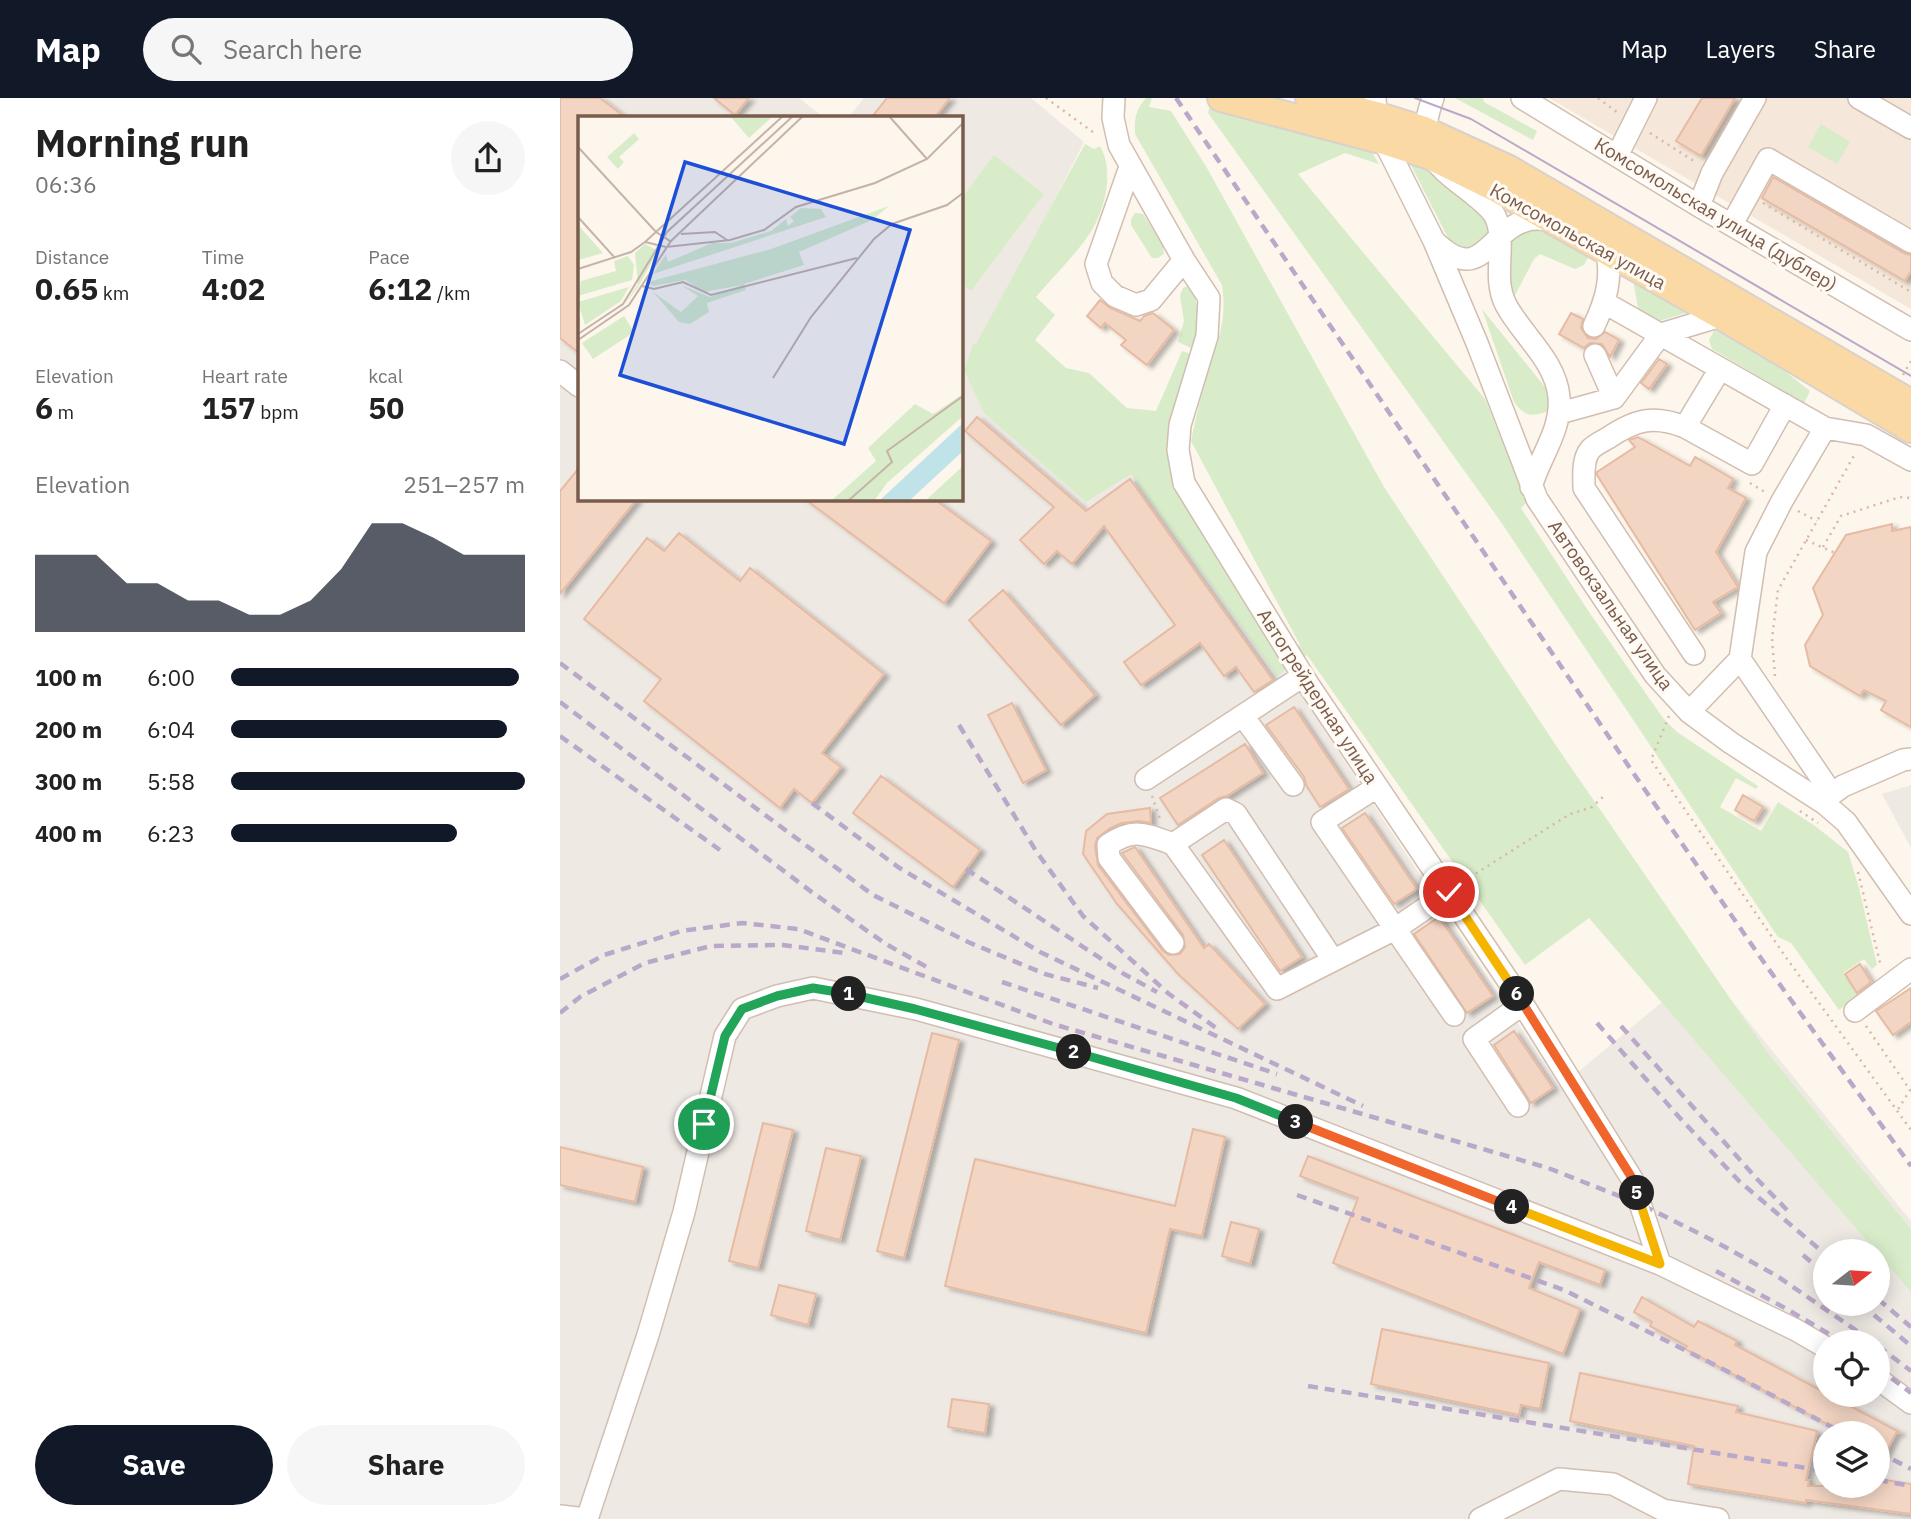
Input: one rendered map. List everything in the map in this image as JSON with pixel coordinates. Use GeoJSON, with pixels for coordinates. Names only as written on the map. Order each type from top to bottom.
{"type":"FeatureCollection","features":[{"type":"Feature","properties":{"kind":"main road","name":"Комсомольская улица"},"geometry":{"type":"LineString","coordinates":[[1221,98],[1384,141],[1430,156],[1495,188],[1721,316],[1911,429]]}},
{"type":"Feature","properties":{"kind":"main road","name":"Комсомольская улица"},"geometry":{"type":"LineString","coordinates":[[1309,98],[1376,106],[1509,169],[1911,403]]}},
{"type":"Feature","properties":{"kind":"street","name":"Автогрейдерная улица"},"geometry":{"type":"LineString","coordinates":[[1114,98],[1114,118],[1119,145],[1184,260],[1209,298],[1207,336],[1180,425],[1178,450],[1184,483],[1303,676],[1523,1004],[1632,1178],[1660,1264]]}},
{"type":"Feature","properties":{"kind":"street"},"geometry":{"type":"LineString","coordinates":[[1433,98],[1424,130],[1430,156],[1446,174],[1491,210],[1496,219],[1499,239],[1498,280],[1506,304],[1551,372],[1559,393],[1560,413],[1557,427],[1538,464],[1531,487]]}},
{"type":"Feature","properties":{"kind":"street"},"geometry":{"type":"LineString","coordinates":[[1617,156],[1646,98]]}},
{"type":"Feature","properties":{"kind":"street"},"geometry":{"type":"LineString","coordinates":[[1699,206],[1712,173],[1755,98]]}},
{"type":"Feature","properties":{"kind":"street"},"geometry":{"type":"LineString","coordinates":[[1859,98],[1911,128]]}},
{"type":"Feature","properties":{"kind":"street","name":"Комсомольская улица (дублер)"},"geometry":{"type":"LineString","coordinates":[[1526,99],[1699,206],[1911,330]]}},
{"type":"Feature","properties":{"kind":"street","name":"Автовокзальная улица"},"geometry":{"type":"LineString","coordinates":[[1376,106],[1384,141],[1434,240],[1477,343],[1531,487],[1679,714],[1828,799],[1911,914]]}},
{"type":"Feature","properties":{"kind":"street"},"geometry":{"type":"LineString","coordinates":[[1732,224],[1768,159],[1911,242]]}},
{"type":"Feature","properties":{"kind":"street"},"geometry":{"type":"LineString","coordinates":[[1130,167],[1096,264],[1102,282],[1115,296],[1136,305],[1151,300],[1184,260]]}},
{"type":"Feature","properties":{"kind":"street"},"geometry":{"type":"LineString","coordinates":[[1434,240],[1447,253],[1459,260],[1467,260],[1526,220],[1550,220]]}},
{"type":"Feature","properties":{"kind":"street"},"geometry":{"type":"LineString","coordinates":[[1594,326],[1605,303],[1610,270],[1607,252]]}},
{"type":"Feature","properties":{"kind":"street"},"geometry":{"type":"LineString","coordinates":[[1605,303],[1825,428],[1866,435],[1911,460]]}},
{"type":"Feature","properties":{"kind":"street"},"geometry":{"type":"LineString","coordinates":[[1560,413],[1614,398],[1661,334],[1721,316]]}},
{"type":"Feature","properties":{"kind":"street"},"geometry":{"type":"LineString","coordinates":[[1595,355],[1614,398]]}},
{"type":"Feature","properties":{"kind":"street"},"geometry":{"type":"LineString","coordinates":[[1685,427],[1720,369]]}},
{"type":"Feature","properties":{"kind":"street"},"geometry":{"type":"LineString","coordinates":[[560,371],[578,385]]}},
{"type":"Feature","properties":{"kind":"street"},"geometry":{"type":"LineString","coordinates":[[1694,654],[1584,488],[1584,467],[1590,450],[1626,426],[1649,419],[1669,421],[1685,427],[1752,464],[1785,405]]}},
{"type":"Feature","properties":{"kind":"street"},"geometry":{"type":"LineString","coordinates":[[1825,428],[1756,552],[1741,659],[1828,799],[1843,786],[1902,760],[1911,759]]}},
{"type":"Feature","properties":{"kind":"street"},"geometry":{"type":"LineString","coordinates":[[1679,714],[1741,659]]}},
{"type":"Feature","properties":{"kind":"street"},"geometry":{"type":"LineString","coordinates":[[1146,779],[1303,676]]}},
{"type":"Feature","properties":{"kind":"street"},"geometry":{"type":"LineString","coordinates":[[1243,716],[1293,785]]}},
{"type":"Feature","properties":{"kind":"street"},"geometry":{"type":"LineString","coordinates":[[1377,787],[1322,822],[1454,1015]]}},
{"type":"Feature","properties":{"kind":"street"},"geometry":{"type":"LineString","coordinates":[[1173,844],[1226,809],[1236,814],[1333,960]]}},
{"type":"Feature","properties":{"kind":"street"},"geometry":{"type":"LineString","coordinates":[[1173,943],[1109,858],[1108,845],[1123,834],[1145,834],[1173,844],[1277,989],[1395,929],[1449,892]]}},
{"type":"Feature","properties":{"kind":"street"},"geometry":{"type":"LineString","coordinates":[[1855,1011],[1911,969]]}},
{"type":"Feature","properties":{"kind":"street"},"geometry":{"type":"LineString","coordinates":[[560,1516],[587,1519],[648,1335],[684,1212],[725,1036],[742,1009],[777,996],[813,988],[915,1009],[1236,1098],[1660,1264],[1813,1340]]}},
{"type":"Feature","properties":{"kind":"street"},"geometry":{"type":"LineString","coordinates":[[1518,1106],[1474,1039],[1523,1004]]}},
{"type":"Feature","properties":{"kind":"street"},"geometry":{"type":"LineString","coordinates":[[1890,1387],[1911,1403]]}},
{"type":"Feature","properties":{"kind":"street"},"geometry":{"type":"LineString","coordinates":[[1480,1519],[1559,1479],[1613,1484],[1663,1510],[1718,1519]]}},
{"type":"Feature","properties":{"kind":"path"},"geometry":{"type":"LineString","coordinates":[[1046,98],[1098,135],[1119,145]]}},
{"type":"Feature","properties":{"kind":"path"},"geometry":{"type":"LineString","coordinates":[[1822,547],[1841,516],[1900,497],[1911,498]]}},
{"type":"Feature","properties":{"kind":"path"},"geometry":{"type":"LineString","coordinates":[[1776,683],[1772,639],[1778,590],[1806,540],[1835,554]]}},
{"type":"Feature","properties":{"kind":"path"},"geometry":{"type":"LineString","coordinates":[[1679,714],[1651,760],[1785,956],[1911,1130]]}},
{"type":"Feature","properties":{"kind":"path"},"geometry":{"type":"LineString","coordinates":[[1146,779],[1173,844]]}},
{"type":"Feature","properties":{"kind":"path"},"geometry":{"type":"LineString","coordinates":[[1449,892],[1498,858],[1570,814],[1592,807],[1604,796]]}},
{"type":"Feature","properties":{"kind":"shaded area"},"geometry":{"type":"Polygon","coordinates":[[[560,98],[799,98],[822,116],[578,116],[578,500],[962,500],[962,116],[850,116],[864,98],[1031,98],[1084,142],[970,366],[1150,466],[1560,1087],[1704,967],[1911,1221],[1911,1519],[560,1519],[560,98]]]}},
{"type":"Feature","properties":{"kind":"shaded area"},"geometry":{"type":"Polygon","coordinates":[[[1549,98],[1911,98],[1911,309],[1549,98]]]}},
{"type":"Feature","properties":{"kind":"shaded area"},"geometry":{"type":"Polygon","coordinates":[[[1911,785],[1911,848],[1882,794],[1911,785]]]}},
{"type":"Feature","properties":{"kind":"green space"},"geometry":{"type":"Polygon","coordinates":[[[1146,98],[1152,98],[1149,107],[1171,111],[1207,168],[1384,487],[1557,747],[1767,1052],[1911,1229],[1911,1292],[1890,1268],[1890,1239],[1865,1239],[1589,918],[1525,965],[1307,655],[1277,676],[1131,474],[1086,502],[984,413],[964,370],[973,344],[976,344],[1085,144],[1094,149],[1100,146],[1107,166],[1101,210],[1087,238],[1036,297],[1055,315],[1035,340],[1066,368],[1089,373],[1127,408],[1156,411],[1182,351],[1191,354],[1168,432],[1174,484],[1284,653],[1300,645],[1191,441],[1203,388],[1221,329],[1222,285],[1135,134],[1136,114],[1146,98]]]}},
{"type":"Feature","properties":{"kind":"green space"},"geometry":{"type":"Polygon","coordinates":[[[1455,98],[1483,98],[1484,102],[1537,131],[1533,140],[1455,98]]]}},
{"type":"Feature","properties":{"kind":"green space"},"geometry":{"type":"Polygon","coordinates":[[[1211,101],[1370,149],[1379,164],[1345,153],[1298,174],[1485,399],[1527,502],[1521,508],[1663,718],[1677,732],[1758,786],[1756,789],[1736,778],[1720,807],[1761,831],[1778,802],[1848,852],[1877,965],[1872,969],[1864,959],[1843,973],[1859,995],[1839,1010],[1791,943],[1778,937],[1501,522],[1208,113],[1211,101]]]}},
{"type":"Feature","properties":{"kind":"green space"},"geometry":{"type":"Polygon","coordinates":[[[1821,124],[1850,142],[1837,164],[1808,147],[1821,124]]]}},
{"type":"Feature","properties":{"kind":"green space"},"geometry":{"type":"Polygon","coordinates":[[[994,155],[1044,194],[971,291],[962,284],[962,198],[994,155]]]}},
{"type":"Feature","properties":{"kind":"green space"},"geometry":{"type":"Polygon","coordinates":[[[1418,159],[1489,222],[1489,238],[1467,250],[1449,240],[1411,165],[1413,160],[1418,159]]]}},
{"type":"Feature","properties":{"kind":"green space"},"geometry":{"type":"Polygon","coordinates":[[[1135,213],[1143,214],[1163,245],[1164,254],[1158,258],[1152,258],[1131,225],[1135,213]]]}},
{"type":"Feature","properties":{"kind":"green space"},"geometry":{"type":"Polygon","coordinates":[[[1534,225],[1592,251],[1584,265],[1575,269],[1540,254],[1534,259],[1513,299],[1505,251],[1511,239],[1534,225]]]}},
{"type":"Feature","properties":{"kind":"green space"},"geometry":{"type":"Polygon","coordinates":[[[1632,273],[1696,310],[1659,321],[1638,309],[1632,273]]]}},
{"type":"Feature","properties":{"kind":"green space"},"geometry":{"type":"Polygon","coordinates":[[[1188,286],[1193,291],[1197,307],[1195,350],[1178,342],[1184,321],[1180,296],[1183,288],[1188,286]]]}},
{"type":"Feature","properties":{"kind":"green space"},"geometry":{"type":"Polygon","coordinates":[[[1482,309],[1553,397],[1551,410],[1530,415],[1514,402],[1482,309]]]}},
{"type":"Feature","properties":{"kind":"green space"},"geometry":{"type":"Polygon","coordinates":[[[1723,327],[1741,337],[1810,391],[1804,403],[1712,349],[1709,340],[1715,329],[1723,327]]]}},
{"type":"Feature","properties":{"kind":"building"},"geometry":{"type":"Polygon","coordinates":[[[560,98],[600,98],[624,116],[578,116],[578,352],[560,338],[560,98]]]}},
{"type":"Feature","properties":{"kind":"building"},"geometry":{"type":"Polygon","coordinates":[[[714,98],[749,98],[735,115],[714,98]]]}},
{"type":"Feature","properties":{"kind":"building"},"geometry":{"type":"Polygon","coordinates":[[[887,98],[950,98],[936,116],[873,116],[887,98]]]}},
{"type":"Feature","properties":{"kind":"building"},"geometry":{"type":"Polygon","coordinates":[[[1702,98],[1735,98],[1701,156],[1676,141],[1702,98]]]}},
{"type":"Feature","properties":{"kind":"building"},"geometry":{"type":"Polygon","coordinates":[[[1773,177],[1911,255],[1911,271],[1905,281],[1762,198],[1773,177]]]}},
{"type":"Feature","properties":{"kind":"building"},"geometry":{"type":"Polygon","coordinates":[[[1100,300],[1110,308],[1140,321],[1144,316],[1153,313],[1174,330],[1147,365],[1121,345],[1126,340],[1105,323],[1101,328],[1087,316],[1100,300]]]}},
{"type":"Feature","properties":{"kind":"building"},"geometry":{"type":"Polygon","coordinates":[[[1571,313],[1583,319],[1581,328],[1588,338],[1596,339],[1605,332],[1619,340],[1610,357],[1602,344],[1590,343],[1584,348],[1559,334],[1571,313]]]}},
{"type":"Feature","properties":{"kind":"building"},"geometry":{"type":"Polygon","coordinates":[[[1659,359],[1667,364],[1649,389],[1641,383],[1659,359]]]}},
{"type":"Feature","properties":{"kind":"building"},"geometry":{"type":"Polygon","coordinates":[[[977,417],[1086,511],[1130,479],[1273,680],[1254,692],[1236,667],[1224,676],[1200,643],[1141,685],[1124,662],[1175,625],[1104,526],[1072,564],[1057,551],[1044,564],[1020,540],[1054,507],[965,431],[977,417]]]}},
{"type":"Feature","properties":{"kind":"building"},"geometry":{"type":"Polygon","coordinates":[[[1638,437],[1690,466],[1695,457],[1733,479],[1728,488],[1746,498],[1716,552],[1738,587],[1713,602],[1721,613],[1695,630],[1597,475],[1597,472],[1635,447],[1629,440],[1638,437]]]}},
{"type":"Feature","properties":{"kind":"building"},"geometry":{"type":"Polygon","coordinates":[[[578,469],[578,500],[636,500],[560,594],[560,491],[578,469]]]}},
{"type":"Feature","properties":{"kind":"building"},"geometry":{"type":"Polygon","coordinates":[[[806,500],[935,500],[991,541],[944,603],[806,500]]]}},
{"type":"Feature","properties":{"kind":"building"},"geometry":{"type":"Polygon","coordinates":[[[1892,524],[1892,531],[1911,527],[1911,727],[1881,710],[1886,701],[1864,690],[1860,696],[1810,666],[1805,645],[1823,615],[1813,588],[1846,535],[1892,524]]]}},
{"type":"Feature","properties":{"kind":"building"},"geometry":{"type":"Polygon","coordinates":[[[679,533],[740,581],[750,568],[884,674],[822,753],[841,767],[812,803],[794,789],[780,808],[644,701],[661,679],[584,619],[647,538],[664,551],[679,533]]]}},
{"type":"Feature","properties":{"kind":"building"},"geometry":{"type":"Polygon","coordinates":[[[1003,590],[1095,695],[1061,725],[969,620],[1003,590]]]}},
{"type":"Feature","properties":{"kind":"building"},"geometry":{"type":"Polygon","coordinates":[[[1012,703],[1046,770],[1023,783],[988,715],[1012,703]]]}},
{"type":"Feature","properties":{"kind":"building"},"geometry":{"type":"Polygon","coordinates":[[[1294,707],[1349,789],[1320,807],[1304,777],[1266,725],[1294,707]]]}},
{"type":"Feature","properties":{"kind":"building"},"geometry":{"type":"Polygon","coordinates":[[[1245,744],[1263,773],[1178,825],[1160,798],[1245,744]]]}},
{"type":"Feature","properties":{"kind":"building"},"geometry":{"type":"Polygon","coordinates":[[[881,776],[980,850],[953,887],[853,813],[881,776]]]}},
{"type":"Feature","properties":{"kind":"building"},"geometry":{"type":"Polygon","coordinates":[[[1743,795],[1763,807],[1754,821],[1735,810],[1743,795]]]}},
{"type":"Feature","properties":{"kind":"building"},"geometry":{"type":"Polygon","coordinates":[[[1150,808],[1151,823],[1122,823],[1097,838],[1095,846],[1098,865],[1163,951],[1169,955],[1180,954],[1185,947],[1183,935],[1122,853],[1135,847],[1204,948],[1209,944],[1265,1004],[1238,1029],[1178,974],[1117,904],[1083,854],[1086,831],[1107,814],[1150,808]]]}},
{"type":"Feature","properties":{"kind":"building"},"geometry":{"type":"Polygon","coordinates":[[[1365,813],[1417,889],[1394,904],[1342,828],[1365,813]]]}},
{"type":"Feature","properties":{"kind":"building"},"geometry":{"type":"Polygon","coordinates":[[[1224,840],[1302,957],[1280,971],[1202,855],[1224,840]]]}},
{"type":"Feature","properties":{"kind":"building"},"geometry":{"type":"Polygon","coordinates":[[[1439,917],[1493,996],[1467,1013],[1414,934],[1439,917]]]}},
{"type":"Feature","properties":{"kind":"building"},"geometry":{"type":"Polygon","coordinates":[[[1860,964],[1871,982],[1857,993],[1845,974],[1860,964]]]}},
{"type":"Feature","properties":{"kind":"building"},"geometry":{"type":"Polygon","coordinates":[[[1911,988],[1911,1022],[1893,1035],[1876,1011],[1911,988]]]}},
{"type":"Feature","properties":{"kind":"building"},"geometry":{"type":"Polygon","coordinates":[[[1514,1031],[1553,1088],[1531,1103],[1494,1045],[1514,1031]]]}},
{"type":"Feature","properties":{"kind":"building"},"geometry":{"type":"Polygon","coordinates":[[[932,1033],[959,1040],[904,1258],[877,1251],[932,1033]]]}},
{"type":"Feature","properties":{"kind":"building"},"geometry":{"type":"Polygon","coordinates":[[[763,1123],[793,1130],[758,1268],[729,1261],[763,1123]]]}},
{"type":"Feature","properties":{"kind":"building"},"geometry":{"type":"Polygon","coordinates":[[[1193,1129],[1225,1137],[1202,1236],[1170,1229],[1146,1333],[945,1286],[975,1159],[1175,1206],[1193,1129]]]}},
{"type":"Feature","properties":{"kind":"building"},"geometry":{"type":"Polygon","coordinates":[[[560,1147],[643,1167],[635,1202],[560,1185],[560,1147]]]}},
{"type":"Feature","properties":{"kind":"building"},"geometry":{"type":"Polygon","coordinates":[[[826,1148],[861,1156],[840,1240],[806,1231],[826,1148]]]}},
{"type":"Feature","properties":{"kind":"building"},"geometry":{"type":"Polygon","coordinates":[[[1308,1156],[1605,1270],[1600,1285],[1539,1262],[1529,1288],[1580,1309],[1563,1354],[1333,1263],[1358,1198],[1300,1176],[1308,1156]]]}},
{"type":"Feature","properties":{"kind":"building"},"geometry":{"type":"Polygon","coordinates":[[[1231,1222],[1259,1229],[1250,1264],[1222,1256],[1231,1222]]]}},
{"type":"Feature","properties":{"kind":"building"},"geometry":{"type":"Polygon","coordinates":[[[779,1285],[816,1294],[808,1325],[771,1315],[779,1285]]]}},
{"type":"Feature","properties":{"kind":"building"},"geometry":{"type":"Polygon","coordinates":[[[1642,1297],[1694,1327],[1698,1321],[1737,1341],[1735,1345],[1813,1386],[1813,1407],[1852,1407],[1878,1421],[1821,1421],[1685,1349],[1687,1346],[1650,1326],[1652,1322],[1634,1312],[1642,1297]]]}},
{"type":"Feature","properties":{"kind":"building"},"geometry":{"type":"Polygon","coordinates":[[[1382,1329],[1549,1363],[1540,1409],[1521,1405],[1519,1415],[1371,1384],[1382,1329]]]}},
{"type":"Feature","properties":{"kind":"building"},"geometry":{"type":"Polygon","coordinates":[[[1580,1373],[1738,1406],[1736,1412],[1813,1430],[1813,1449],[1806,1480],[1809,1480],[1808,1486],[1813,1486],[1813,1498],[1890,1498],[1890,1481],[1911,1484],[1911,1514],[1806,1500],[1806,1503],[1688,1484],[1694,1446],[1570,1421],[1580,1373]]]}},
{"type":"Feature","properties":{"kind":"building"},"geometry":{"type":"Polygon","coordinates":[[[952,1399],[989,1404],[985,1433],[948,1427],[952,1399]]]}},
{"type":"Feature","properties":{"kind":"building"},"geometry":{"type":"Polygon","coordinates":[[[1890,1427],[1901,1433],[1896,1433],[1890,1444],[1890,1427]]]}},
{"type":"Feature","properties":{"kind":"tram line"},"geometry":{"type":"LineString","coordinates":[[1415,98],[1471,119],[1911,376]]}},
{"type":"Feature","properties":{"kind":"railway"},"geometry":{"type":"LineString","coordinates":[[1176,98],[1634,774],[1765,964],[1911,1166]]}},
{"type":"Feature","properties":{"kind":"railway"},"geometry":{"type":"LineString","coordinates":[[560,663],[873,895],[968,942],[1045,974],[1098,988]]}},
{"type":"Feature","properties":{"kind":"railway"},"geometry":{"type":"LineString","coordinates":[[560,702],[813,893],[886,944],[932,970]]}},
{"type":"Feature","properties":{"kind":"railway"},"geometry":{"type":"LineString","coordinates":[[959,725],[1036,851],[1083,916],[1169,994],[1219,1030]]}},
{"type":"Feature","properties":{"kind":"railway"},"geometry":{"type":"LineString","coordinates":[[560,736],[720,850]]}},
{"type":"Feature","properties":{"kind":"railway"},"geometry":{"type":"LineString","coordinates":[[812,803],[898,867],[1040,952],[1363,1106]]}},
{"type":"Feature","properties":{"kind":"railway"},"geometry":{"type":"LineString","coordinates":[[966,869],[1124,974],[1157,992]]}},
{"type":"Feature","properties":{"kind":"railway"},"geometry":{"type":"LineString","coordinates":[[560,979],[604,955],[681,931],[742,923],[798,929],[1053,1024],[1548,1168],[1642,1205],[1716,1242],[1777,1276],[1856,1330]]}},
{"type":"Feature","properties":{"kind":"railway"},"geometry":{"type":"LineString","coordinates":[[560,1013],[580,997],[645,963],[711,946],[783,945],[844,953]]}},
{"type":"Feature","properties":{"kind":"railway"},"geometry":{"type":"LineString","coordinates":[[1002,982],[1277,1074]]}},
{"type":"Feature","properties":{"kind":"railway"},"geometry":{"type":"LineString","coordinates":[[1597,1023],[1739,1181],[1813,1244]]}},
{"type":"Feature","properties":{"kind":"railway"},"geometry":{"type":"LineString","coordinates":[[1621,1026],[1787,1210]]}},
{"type":"Feature","properties":{"kind":"railway"},"geometry":{"type":"LineString","coordinates":[[1297,1195],[1564,1290],[1820,1421]]}},
{"type":"Feature","properties":{"kind":"railway"},"geometry":{"type":"LineString","coordinates":[[1803,1255],[1813,1264]]}},
{"type":"Feature","properties":{"kind":"railway"},"geometry":{"type":"LineString","coordinates":[[1716,1271],[1823,1330]]}},
{"type":"Feature","properties":{"kind":"railway"},"geometry":{"type":"LineString","coordinates":[[1890,1309],[1911,1327]]}},
{"type":"Feature","properties":{"kind":"railway"},"geometry":{"type":"LineString","coordinates":[[1875,1316],[1911,1346]]}},
{"type":"Feature","properties":{"kind":"railway"},"geometry":{"type":"LineString","coordinates":[[1890,1355],[1911,1371]]}},
{"type":"Feature","properties":{"kind":"railway"},"geometry":{"type":"LineString","coordinates":[[1890,1377],[1911,1393]]}},
{"type":"Feature","properties":{"kind":"railway"},"geometry":{"type":"LineString","coordinates":[[1308,1386],[1813,1469]]}},
{"type":"Feature","properties":{"kind":"railway"},"geometry":{"type":"LineString","coordinates":[[1890,1458],[1911,1469]]}},
{"type":"Feature","properties":{"kind":"railway"},"geometry":{"type":"LineString","coordinates":[[1890,1482],[1911,1486]]}},
{"type":"Feature","properties":{"kind":"route"},"geometry":{"type":"LineString","coordinates":[[704,1124],[725,1036],[742,1009],[777,996],[813,988],[915,1009],[1236,1098],[1660,1264],[1632,1178],[1449,892]]}}]}
